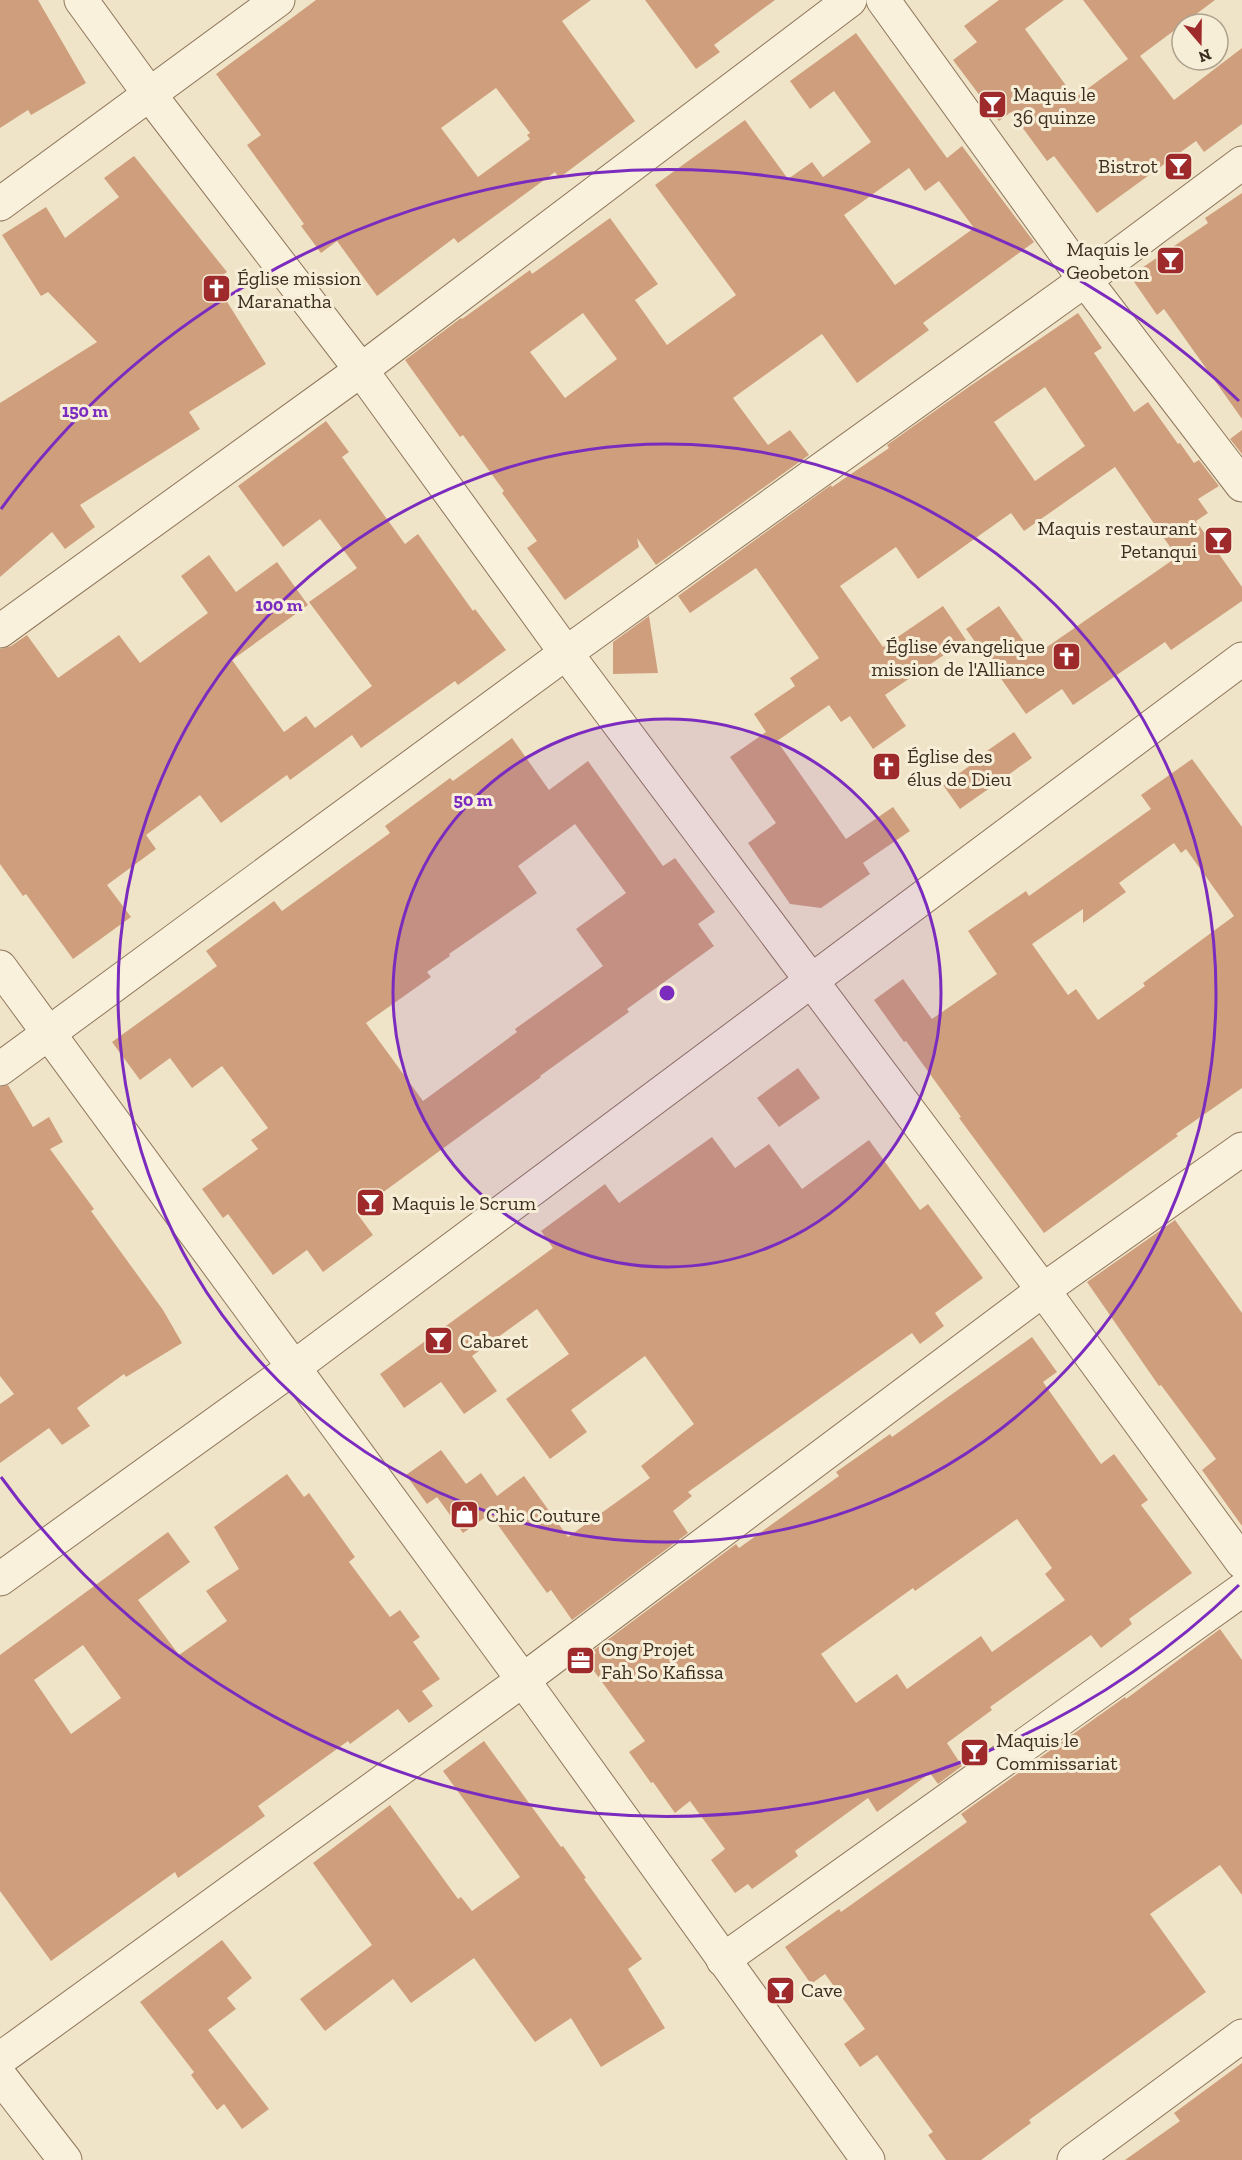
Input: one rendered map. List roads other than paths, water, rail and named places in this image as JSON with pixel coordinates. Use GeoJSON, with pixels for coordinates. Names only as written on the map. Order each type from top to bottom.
{"type":"FeatureCollection","features":[{"type":"Feature","properties":{"kind":"street"},"geometry":{"type":"LineString","coordinates":[[81,0],[150,95],[361,370],[566,653],[1043,1290],[1242,1562]]}},
{"type":"Feature","properties":{"kind":"street"},"geometry":{"type":"LineString","coordinates":[[0,204],[278,0]]}},
{"type":"Feature","properties":{"kind":"street"},"geometry":{"type":"LineString","coordinates":[[0,631],[361,370],[850,0]]}},
{"type":"Feature","properties":{"kind":"street"},"geometry":{"type":"LineString","coordinates":[[883,0],[1085,280],[1242,484]]}},
{"type":"Feature","properties":{"kind":"street"},"geometry":{"type":"LineString","coordinates":[[0,1069],[566,653],[1085,280],[1242,164]]}},
{"type":"Feature","properties":{"kind":"street"},"geometry":{"type":"LineString","coordinates":[[0,1579],[293,1368],[1242,659]]}},
{"type":"Feature","properties":{"kind":"street"},"geometry":{"type":"LineString","coordinates":[[0,967],[523,1680],[868,2160]]}},
{"type":"Feature","properties":{"kind":"street"},"geometry":{"type":"LineString","coordinates":[[0,2059],[523,1680],[1043,1290],[1242,1149]]}},
{"type":"Feature","properties":{"kind":"street"},"geometry":{"type":"LineString","coordinates":[[723,1960],[1242,1590]]}},
{"type":"Feature","properties":{"kind":"street"},"geometry":{"type":"LineString","coordinates":[[1074,2160],[1242,2036]]}},
{"type":"Feature","properties":{"kind":"street"},"geometry":{"type":"LineString","coordinates":[[0,2076],[65,2160]]}},
{"type":"Feature","properties":{"kind":"place","name":"Maquis le 36 quinze"},"geometry":{"type":"Point","coordinates":[992,105]}},
{"type":"Feature","properties":{"kind":"place","name":"Bistrot"},"geometry":{"type":"Point","coordinates":[1179,166]}},
{"type":"Feature","properties":{"kind":"place","name":"Maquis le Geobeton"},"geometry":{"type":"Point","coordinates":[1170,260]}},
{"type":"Feature","properties":{"kind":"place","name":"Église mission Maranatha"},"geometry":{"type":"Point","coordinates":[216,289]}},
{"type":"Feature","properties":{"kind":"place","name":"Maquis restaurant Petanqui"},"geometry":{"type":"Point","coordinates":[1218,540]}},
{"type":"Feature","properties":{"kind":"place","name":"Église évangelique mission de l'Alliance"},"geometry":{"type":"Point","coordinates":[1066,657]}},
{"type":"Feature","properties":{"kind":"place","name":"Église des élus de Dieu"},"geometry":{"type":"Point","coordinates":[886,767]}},
{"type":"Feature","properties":{"kind":"place","name":"Maquis le Scrum"},"geometry":{"type":"Point","coordinates":[371,1203]}},
{"type":"Feature","properties":{"kind":"place","name":"Cabaret"},"geometry":{"type":"Point","coordinates":[439,1341]}},
{"type":"Feature","properties":{"kind":"place","name":"Chic Couture"},"geometry":{"type":"Point","coordinates":[465,1515]}},
{"type":"Feature","properties":{"kind":"place","name":"Ong Projet Fah So Kafissa"},"geometry":{"type":"Point","coordinates":[580,1661]}},
{"type":"Feature","properties":{"kind":"place","name":"Maquis le Commissariat"},"geometry":{"type":"Point","coordinates":[975,1752]}},
{"type":"Feature","properties":{"kind":"place","name":"Cave"},"geometry":{"type":"Point","coordinates":[780,1990]}}]}
